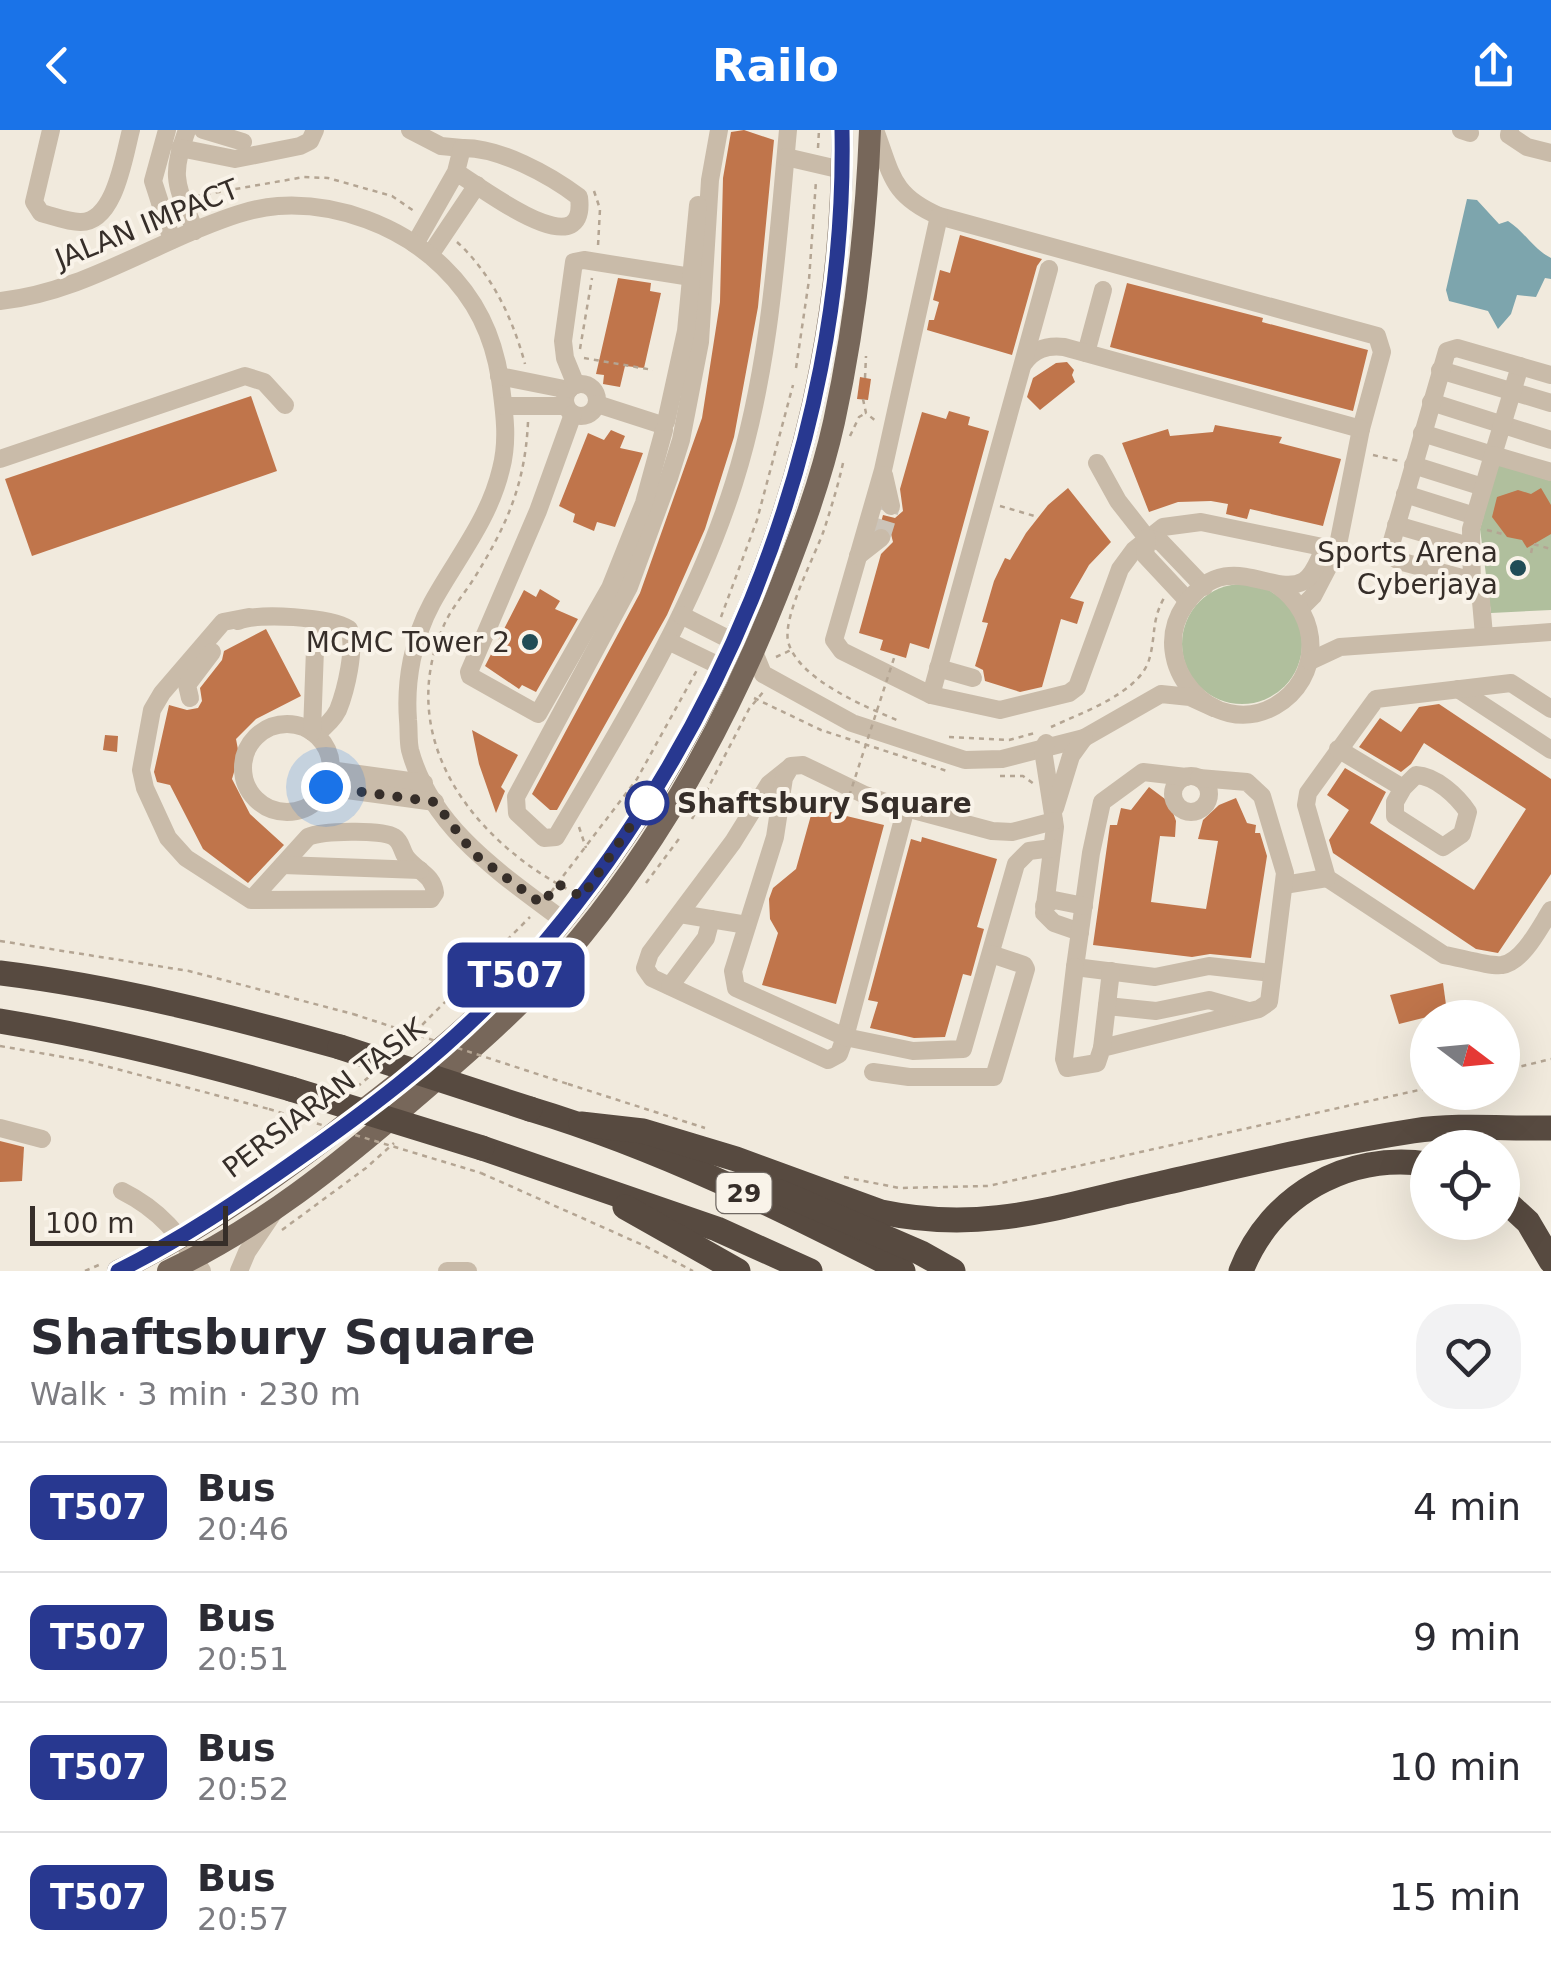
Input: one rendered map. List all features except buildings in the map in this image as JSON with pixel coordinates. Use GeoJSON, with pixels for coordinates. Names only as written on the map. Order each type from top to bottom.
{"type":"FeatureCollection","features":[{"type":"Feature","properties":{"kind":"highway","name":"29"},"geometry":{"type":"LineString","coordinates":[[0,973],[249,1022],[581,1124],[694,1168],[903,1271]]}},
{"type":"Feature","properties":{"kind":"highway","name":"29"},"geometry":{"type":"LineString","coordinates":[[0,1021],[174,1058],[291,1089],[481,1161],[589,1183],[667,1210],[810,1271]]}},
{"type":"Feature","properties":{"kind":"highway"},"geometry":{"type":"LineString","coordinates":[[581,1124],[643,1131],[736,1158],[881,1212],[906,1218],[972,1222],[1034,1215],[1174,1180],[1419,1130],[1551,1128]]}},
{"type":"Feature","properties":{"kind":"highway"},"geometry":{"type":"LineString","coordinates":[[1241,1271],[1275,1213],[1308,1187],[1329,1176],[1374,1163],[1410,1164]]}},
{"type":"Feature","properties":{"kind":"highway"},"geometry":{"type":"LineString","coordinates":[[694,1168],[737,1176],[770,1188],[921,1253],[953,1271]]}},
{"type":"Feature","properties":{"kind":"highway"},"geometry":{"type":"LineString","coordinates":[[589,1183],[639,1217],[738,1271]]}},
{"type":"Feature","properties":{"kind":"highway"},"geometry":{"type":"LineString","coordinates":[[667,1210],[712,1242],[772,1271]]}},
{"type":"Feature","properties":{"kind":"highway"},"geometry":{"type":"LineString","coordinates":[[1520,1219],[1546,1249]]}},
{"type":"Feature","properties":{"kind":"main road"},"geometry":{"type":"LineString","coordinates":[[737,658],[806,428],[831,301],[842,130]]}},
{"type":"Feature","properties":{"kind":"main road"},"geometry":{"type":"LineString","coordinates":[[737,658],[799,541],[833,425],[864,231],[872,130]]}},
{"type":"Feature","properties":{"kind":"main road","name":"PERSIARAN TASIK"},"geometry":{"type":"LineString","coordinates":[[118,1271],[324,1141],[443,1048],[489,1004],[564,921],[637,821],[737,658]]}},
{"type":"Feature","properties":{"kind":"main road","name":"PERSIARAN TASIK"},"geometry":{"type":"LineString","coordinates":[[168,1271],[204,1263],[332,1170],[479,1044],[562,959],[640,859],[703,756],[737,658]]}},
{"type":"Feature","properties":{"kind":"street"},"geometry":{"type":"LineString","coordinates":[[51,130],[34,194],[36,208],[41,213],[78,222],[100,215],[110,202],[131,130]]}},
{"type":"Feature","properties":{"kind":"street"},"geometry":{"type":"LineString","coordinates":[[167,130],[153,180],[172,240]]}},
{"type":"Feature","properties":{"kind":"street"},"geometry":{"type":"LineString","coordinates":[[202,130],[242,142]]}},
{"type":"Feature","properties":{"kind":"street"},"geometry":{"type":"LineString","coordinates":[[194,230],[174,172],[184,139],[235,159],[300,146],[310,141],[314,130]]}},
{"type":"Feature","properties":{"kind":"street"},"geometry":{"type":"LineString","coordinates":[[410,130],[441,146],[483,149],[554,178],[579,197],[581,212],[575,224],[558,229],[456,172]]}},
{"type":"Feature","properties":{"kind":"street"},"geometry":{"type":"LineString","coordinates":[[690,277],[584,260],[574,262],[563,341],[571,399],[538,512],[469,672],[538,714],[610,588],[644,503],[686,331],[706,130]]}},
{"type":"Feature","properties":{"kind":"street"},"geometry":{"type":"LineString","coordinates":[[719,130],[710,180],[700,342],[681,440],[630,588],[516,796],[517,813],[537,835],[550,839],[556,837],[668,641],[721,520],[749,429],[768,316],[788,130]]}},
{"type":"Feature","properties":{"kind":"street"},"geometry":{"type":"LineString","coordinates":[[872,130],[904,196],[939,216],[1377,336],[1382,352],[1341,520],[1313,596],[1301,608]]}},
{"type":"Feature","properties":{"kind":"street"},"geometry":{"type":"LineString","coordinates":[[1510,130],[1509,136],[1516,141],[1551,153]]}},
{"type":"Feature","properties":{"kind":"street"},"geometry":{"type":"LineString","coordinates":[[422,249],[430,222],[456,172],[462,148]]}},
{"type":"Feature","properties":{"kind":"street"},"geometry":{"type":"LineString","coordinates":[[786,157],[842,170]]}},
{"type":"Feature","properties":{"kind":"street"},"geometry":{"type":"LineString","coordinates":[[422,249],[447,233],[477,185]]}},
{"type":"Feature","properties":{"kind":"street","name":"JALAN IMPACT"},"geometry":{"type":"LineString","coordinates":[[0,301],[48,293],[194,230],[252,210],[302,206],[390,228],[422,249],[459,283],[489,332],[504,406],[505,450],[492,497],[478,528],[430,606],[413,653],[406,700],[410,750],[435,802],[474,854],[564,921]]}},
{"type":"Feature","properties":{"kind":"street"},"geometry":{"type":"LineString","coordinates":[[939,216],[883,470],[834,640],[837,646],[931,695],[1000,710],[1069,693],[1076,686],[1120,569],[1147,538],[1172,524],[1201,522],[1331,548]]}},
{"type":"Feature","properties":{"kind":"street"},"geometry":{"type":"LineString","coordinates":[[931,695],[1048,269]]}},
{"type":"Feature","properties":{"kind":"street"},"geometry":{"type":"LineString","coordinates":[[1086,353],[1103,290]]}},
{"type":"Feature","properties":{"kind":"street"},"geometry":{"type":"LineString","coordinates":[[1022,366],[1030,354],[1048,346],[1086,353],[1361,429]]}},
{"type":"Feature","properties":{"kind":"street"},"geometry":{"type":"LineString","coordinates":[[1473,581],[1393,556],[1390,548],[1447,351],[1457,348],[1551,374]]}},
{"type":"Feature","properties":{"kind":"street"},"geometry":{"type":"LineString","coordinates":[[1480,635],[1472,547],[1483,487],[1520,366]]}},
{"type":"Feature","properties":{"kind":"street"},"geometry":{"type":"LineString","coordinates":[[1440,370],[1551,404]]}},
{"type":"Feature","properties":{"kind":"street"},"geometry":{"type":"LineString","coordinates":[[0,459],[245,376],[264,382],[285,405]]}},
{"type":"Feature","properties":{"kind":"street"},"geometry":{"type":"LineString","coordinates":[[499,376],[528,382],[571,399],[588,415],[597,404]]}},
{"type":"Feature","properties":{"kind":"street"},"geometry":{"type":"LineString","coordinates":[[504,406],[571,399],[586,384],[594,390],[597,404]]}},
{"type":"Feature","properties":{"kind":"street"},"geometry":{"type":"LineString","coordinates":[[1431,402],[1551,440]]}},
{"type":"Feature","properties":{"kind":"street"},"geometry":{"type":"LineString","coordinates":[[597,404],[663,425]]}},
{"type":"Feature","properties":{"kind":"street"},"geometry":{"type":"LineString","coordinates":[[1422,434],[1551,472]]}},
{"type":"Feature","properties":{"kind":"street"},"geometry":{"type":"LineString","coordinates":[[1097,463],[1118,501],[1147,538],[1161,542],[1204,587]]}},
{"type":"Feature","properties":{"kind":"street"},"geometry":{"type":"LineString","coordinates":[[1414,464],[1483,487]]}},
{"type":"Feature","properties":{"kind":"street"},"geometry":{"type":"LineString","coordinates":[[883,470],[891,506]]}},
{"type":"Feature","properties":{"kind":"street"},"geometry":{"type":"LineString","coordinates":[[1405,494],[1478,522]]}},
{"type":"Feature","properties":{"kind":"street"},"geometry":{"type":"LineString","coordinates":[[1396,526],[1472,547]]}},
{"type":"Feature","properties":{"kind":"street"},"geometry":{"type":"LineString","coordinates":[[858,556],[882,538]]}},
{"type":"Feature","properties":{"kind":"street"},"geometry":{"type":"LineString","coordinates":[[1147,538],[1145,555],[1188,601]]}},
{"type":"Feature","properties":{"kind":"street"},"geometry":{"type":"LineString","coordinates":[[1278,585],[1307,579],[1331,548]]}},
{"type":"Feature","properties":{"kind":"street"},"geometry":{"type":"LineString","coordinates":[[680,615],[737,658],[852,723],[930,750],[1002,749],[1045,745],[1084,738],[1162,694],[1190,697],[1235,714],[1268,710],[1294,690],[1310,661],[1311,639],[1301,608],[1278,585],[1266,579],[1240,575],[1215,581],[1188,601],[1176,626],[1169,669],[1154,687],[1084,728],[1045,745]]}},
{"type":"Feature","properties":{"kind":"street"},"geometry":{"type":"LineString","coordinates":[[190,698],[186,686],[191,678],[235,623],[249,617]]}},
{"type":"Feature","properties":{"kind":"street"},"geometry":{"type":"LineString","coordinates":[[252,900],[308,837],[321,832],[391,835],[400,843],[404,855],[434,885],[434,893],[430,899],[252,900],[178,851],[160,821],[141,770],[152,710],[162,692],[223,622],[249,617],[316,621],[349,629],[352,642],[338,709],[328,725],[314,733]]}},
{"type":"Feature","properties":{"kind":"street"},"geometry":{"type":"LineString","coordinates":[[314,733],[316,621]]}},
{"type":"Feature","properties":{"kind":"street"},"geometry":{"type":"LineString","coordinates":[[1310,661],[1340,647],[1551,632]]}},
{"type":"Feature","properties":{"kind":"street"},"geometry":{"type":"LineString","coordinates":[[1311,639],[1340,647]]}},
{"type":"Feature","properties":{"kind":"street"},"geometry":{"type":"LineString","coordinates":[[668,641],[737,658]]}},
{"type":"Feature","properties":{"kind":"street"},"geometry":{"type":"LineString","coordinates":[[1173,644],[1181,678],[1195,696],[1214,708]]}},
{"type":"Feature","properties":{"kind":"street"},"geometry":{"type":"LineString","coordinates":[[938,668],[973,678]]}},
{"type":"Feature","properties":{"kind":"street"},"geometry":{"type":"LineString","coordinates":[[1327,878],[1306,799],[1376,699],[1512,683],[1551,709]]}},
{"type":"Feature","properties":{"kind":"street"},"geometry":{"type":"LineString","coordinates":[[1458,689],[1551,750]]}},
{"type":"Feature","properties":{"kind":"street"},"geometry":{"type":"LineString","coordinates":[[295,725],[314,733],[328,750],[328,779],[316,802],[308,808],[285,812],[268,808],[251,795],[244,776],[246,756],[256,737],[272,726],[295,725]]}},
{"type":"Feature","properties":{"kind":"street"},"geometry":{"type":"LineString","coordinates":[[1054,818],[1071,756],[1084,738]]}},
{"type":"Feature","properties":{"kind":"street"},"geometry":{"type":"LineString","coordinates":[[1045,745],[1054,818],[1044,906],[1054,924],[1080,932]]}},
{"type":"Feature","properties":{"kind":"street"},"geometry":{"type":"LineString","coordinates":[[1338,749],[1403,788]]}},
{"type":"Feature","properties":{"kind":"street"},"geometry":{"type":"LineString","coordinates":[[906,808],[840,1054],[828,1060],[652,978],[645,968],[650,954],[733,842],[769,784],[802,764],[865,796],[1002,832],[1054,818]]}},
{"type":"Feature","properties":{"kind":"street"},"geometry":{"type":"LineString","coordinates":[[789,769],[774,837],[733,972],[736,988],[845,1036],[912,1051],[964,1049],[1018,859],[1029,851],[1052,848]]}},
{"type":"Feature","properties":{"kind":"street"},"geometry":{"type":"LineString","coordinates":[[1102,1048],[1250,1011],[1268,1002],[1284,884],[1283,864],[1258,789],[1248,782],[1142,772],[1102,802],[1075,967],[1065,1065],[1071,1068],[1097,1063],[1111,971]]}},
{"type":"Feature","properties":{"kind":"street"},"geometry":{"type":"LineString","coordinates":[[328,779],[424,783]]}},
{"type":"Feature","properties":{"kind":"street"},"geometry":{"type":"LineString","coordinates":[[328,779],[435,802]]}},
{"type":"Feature","properties":{"kind":"street"},"geometry":{"type":"LineString","coordinates":[[285,812],[290,831],[300,846]]}},
{"type":"Feature","properties":{"kind":"street"},"geometry":{"type":"LineString","coordinates":[[282,866],[420,870]]}},
{"type":"Feature","properties":{"kind":"street"},"geometry":{"type":"LineString","coordinates":[[1284,884],[1327,878],[1444,955],[1502,965],[1532,941],[1551,910]]}},
{"type":"Feature","properties":{"kind":"street"},"geometry":{"type":"LineString","coordinates":[[1044,906],[1054,900],[1084,906]]}},
{"type":"Feature","properties":{"kind":"street"},"geometry":{"type":"LineString","coordinates":[[680,914],[747,925]]}},
{"type":"Feature","properties":{"kind":"street"},"geometry":{"type":"LineString","coordinates":[[670,986],[706,938],[711,919]]}},
{"type":"Feature","properties":{"kind":"street"},"geometry":{"type":"LineString","coordinates":[[1532,941],[1551,936]]}},
{"type":"Feature","properties":{"kind":"street"},"geometry":{"type":"LineString","coordinates":[[872,1072],[994,1077],[1026,969],[991,954]]}},
{"type":"Feature","properties":{"kind":"street"},"geometry":{"type":"LineString","coordinates":[[1075,967],[1155,977],[1210,966],[1272,973]]}},
{"type":"Feature","properties":{"kind":"street"},"geometry":{"type":"LineString","coordinates":[[1107,1006],[1156,1011],[1208,1000],[1250,1011]]}},
{"type":"Feature","properties":{"kind":"street"},"geometry":{"type":"LineString","coordinates":[[0,1128],[42,1138]]}},
{"type":"Feature","properties":{"kind":"street"},"geometry":{"type":"LineString","coordinates":[[122,1190],[148,1204],[180,1230],[204,1263]]}},
{"type":"Feature","properties":{"kind":"street"},"geometry":{"type":"LineString","coordinates":[[239,1271],[275,1211]]}},
{"type":"Feature","properties":{"kind":"street"},"geometry":{"type":"LineString","coordinates":[[447,1271],[468,1271]]}},
{"type":"Feature","properties":{"kind":"path"},"geometry":{"type":"LineString","coordinates":[[796,368],[809,280],[819,130]]}},
{"type":"Feature","properties":{"kind":"path"},"geometry":{"type":"LineString","coordinates":[[183,201],[304,176],[328,178],[392,196],[430,222]]}},
{"type":"Feature","properties":{"kind":"path"},"geometry":{"type":"LineString","coordinates":[[447,233],[487,276],[508,312],[528,382]]}},
{"type":"Feature","properties":{"kind":"path"},"geometry":{"type":"LineString","coordinates":[[737,658],[758,520],[793,385]]}},
{"type":"Feature","properties":{"kind":"path"},"geometry":{"type":"LineString","coordinates":[[862,399],[870,418],[892,428]]}},
{"type":"Feature","properties":{"kind":"path"},"geometry":{"type":"LineString","coordinates":[[529,406],[527,442],[515,504],[483,564],[444,622],[434,655],[431,713],[439,757],[458,798],[500,844],[582,897]]}},
{"type":"Feature","properties":{"kind":"path"},"geometry":{"type":"LineString","coordinates":[[1357,452],[1414,464]]}},
{"type":"Feature","properties":{"kind":"path"},"geometry":{"type":"LineString","coordinates":[[984,502],[1038,518]]}},
{"type":"Feature","properties":{"kind":"path"},"geometry":{"type":"LineString","coordinates":[[1478,522],[1506,534]]}},
{"type":"Feature","properties":{"kind":"path"},"geometry":{"type":"LineString","coordinates":[[1531,552],[1533,544],[1551,549]]}},
{"type":"Feature","properties":{"kind":"path"},"geometry":{"type":"LineString","coordinates":[[542,904],[637,779],[682,703],[737,658],[792,650]]}},
{"type":"Feature","properties":{"kind":"path"},"geometry":{"type":"LineString","coordinates":[[843,815],[895,655]]}},
{"type":"Feature","properties":{"kind":"path"},"geometry":{"type":"LineString","coordinates":[[692,819],[757,699]]}},
{"type":"Feature","properties":{"kind":"path"},"geometry":{"type":"LineString","coordinates":[[0,940],[188,972],[353,1014],[704,1128]]}},
{"type":"Feature","properties":{"kind":"path"},"geometry":{"type":"LineString","coordinates":[[0,1046],[86,1061],[481,1161],[692,1271]]}},
{"type":"Feature","properties":{"kind":"path"},"geometry":{"type":"LineString","coordinates":[[1520,1066],[1551,1059]]}},
{"type":"Feature","properties":{"kind":"path"},"geometry":{"type":"LineString","coordinates":[[837,1175],[899,1188],[988,1186],[1410,1092]]}},
{"type":"Feature","properties":{"kind":"green space","name":"Sports Arena Cyberjaya"},"geometry":{"type":"Polygon","coordinates":[[[1498,464],[1551,481],[1551,610],[1491,613],[1480,529],[1498,464]]]}},
{"type":"Feature","properties":{"kind":"green space"},"geometry":{"type":"Polygon","coordinates":[[[1242,584],[1265,589],[1284,602],[1297,621],[1302,644],[1297,667],[1284,686],[1265,699],[1242,704],[1219,699],[1200,686],[1187,667],[1182,644],[1187,621],[1200,602],[1219,589],[1242,584]]]}},
{"type":"Feature","properties":{"kind":"water"},"geometry":{"type":"Polygon","coordinates":[[[1467,199],[1477,200],[1499,224],[1508,221],[1551,258],[1551,279],[1545,278],[1536,297],[1517,295],[1511,314],[1498,329],[1488,311],[1449,301],[1446,290],[1467,199]]]}},
{"type":"Feature","properties":{"kind":"tunnel"},"geometry":{"type":"LineString","coordinates":[[881,538],[891,506]]}},
{"type":"Feature","properties":{"kind":"bus line","name":"T507"},"geometry":{"type":"LineString","coordinates":[[118,1271],[191,1232],[274,1176],[443,1048],[564,921],[637,821],[702,710],[770,550],[806,428],[831,301],[838,246],[842,130]]}},
{"type":"Feature","properties":{"kind":"place","name":"Sports Arena Cyberjaya"},"geometry":{"type":"Point","coordinates":[1518,568]}},
{"type":"Feature","properties":{"kind":"place","name":"MCMC Tower 2"},"geometry":{"type":"Point","coordinates":[530,642]}},
{"type":"Feature","properties":{"kind":"place","name":"Shaftsbury Square"},"geometry":{"type":"Point","coordinates":[647,803]}},
{"type":"Feature","properties":{"kind":"route"},"geometry":{"type":"LineString","coordinates":[[326,787],[435,802],[474,854],[542,904],[558,884],[582,897],[655,790],[647,803]]}}]}
